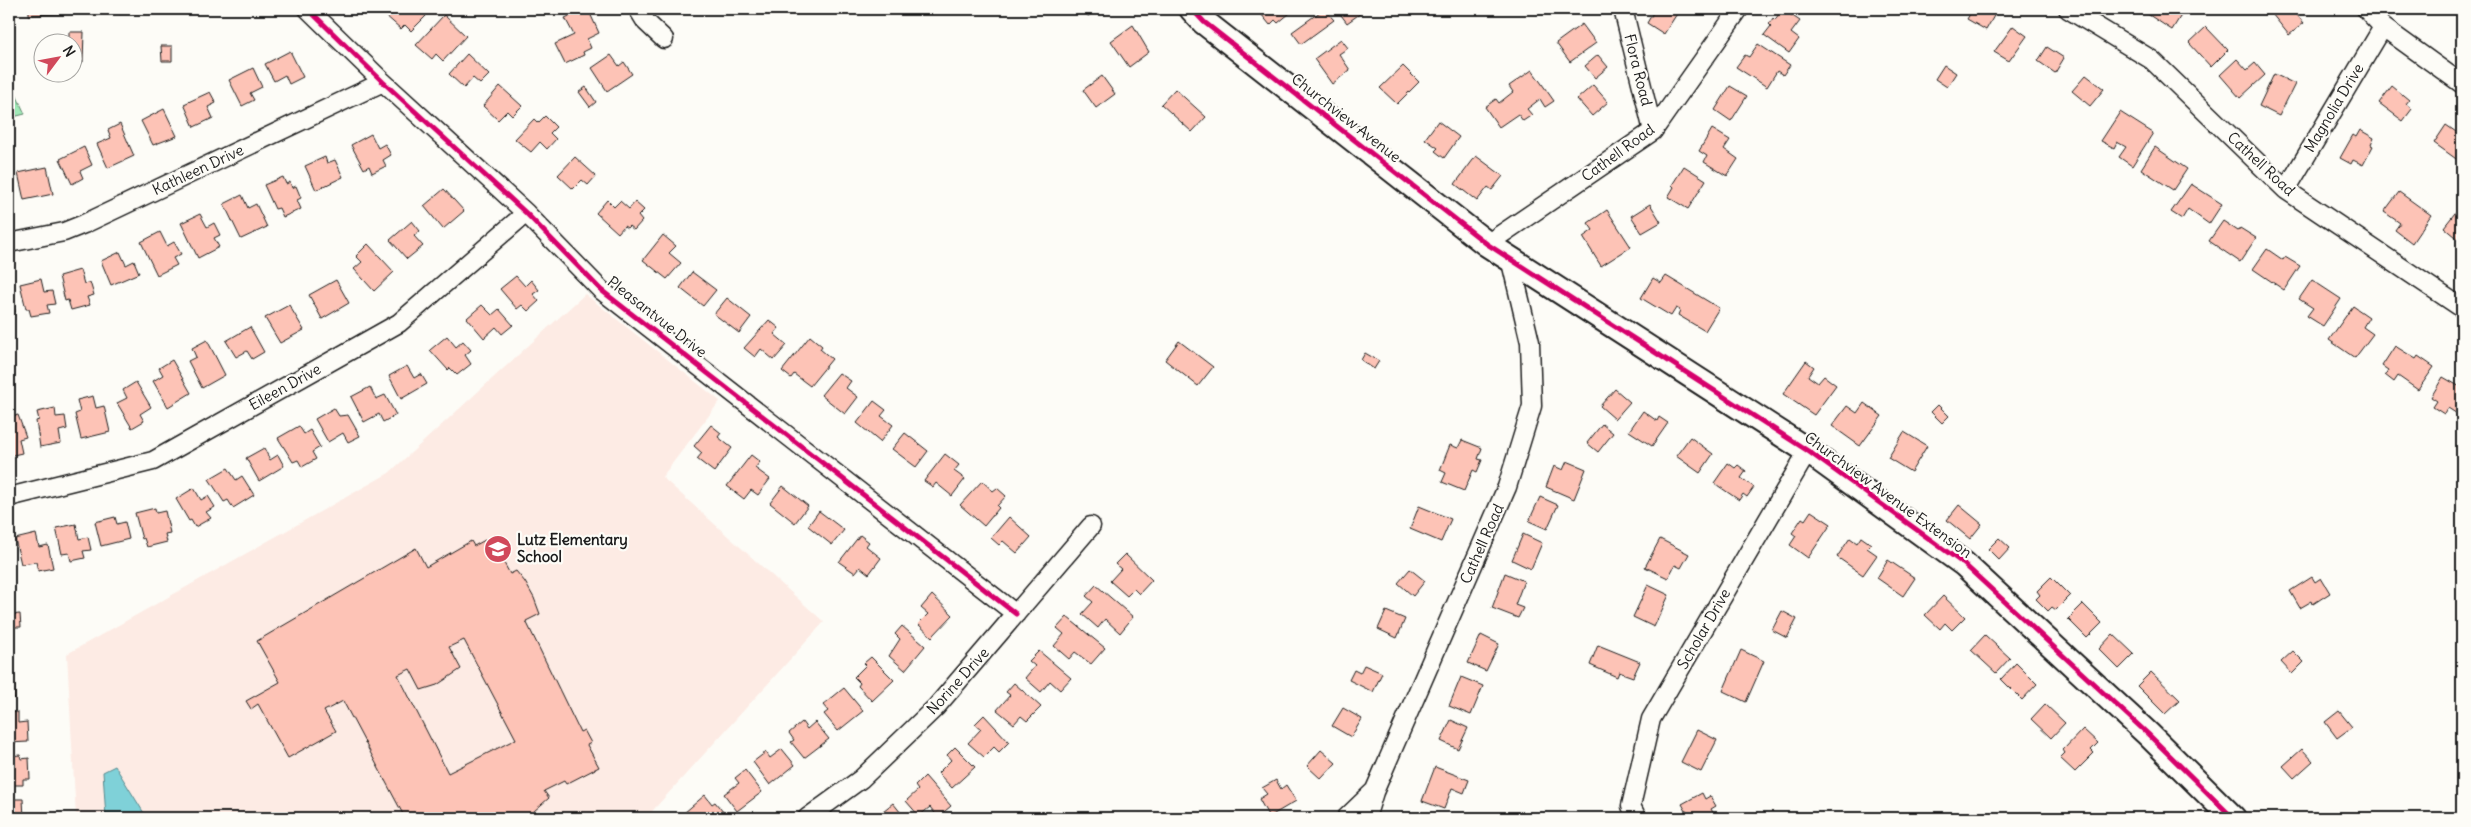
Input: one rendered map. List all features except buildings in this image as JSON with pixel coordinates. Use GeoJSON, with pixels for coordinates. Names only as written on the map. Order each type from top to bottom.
{"type":"FeatureCollection","features":[{"type":"Feature","properties":{"kind":"street","name":"Pleasantvue Drive"},"geometry":{"type":"LineString","coordinates":[[308,9],[383,82],[526,213],[601,290],[1016,614]]}},
{"type":"Feature","properties":{"kind":"street"},"geometry":{"type":"LineString","coordinates":[[638,9],[646,22],[664,40]]}},
{"type":"Feature","properties":{"kind":"street","name":"Churchview Avenue"},"geometry":{"type":"LineString","coordinates":[[1192,9],[1204,22],[1487,244]]}},
{"type":"Feature","properties":{"kind":"street","name":"Flora Road"},"geometry":{"type":"LineString","coordinates":[[1623,9],[1653,131]]}},
{"type":"Feature","properties":{"kind":"street","name":"Cathell Road"},"geometry":{"type":"LineString","coordinates":[[1487,244],[1653,131],[1739,9]]}},
{"type":"Feature","properties":{"kind":"street","name":"Cathell Road"},"geometry":{"type":"LineString","coordinates":[[2068,9],[2152,60],[2286,190],[2462,308]]}},
{"type":"Feature","properties":{"kind":"street"},"geometry":{"type":"LineString","coordinates":[[2366,9],[2383,27],[2462,84]]}},
{"type":"Feature","properties":{"kind":"street","name":"Magnolia Drive"},"geometry":{"type":"LineString","coordinates":[[2286,190],[2383,27]]}},
{"type":"Feature","properties":{"kind":"street","name":"Kathleen Drive"},"geometry":{"type":"LineString","coordinates":[[9,243],[64,232],[84,224],[383,82]]}},
{"type":"Feature","properties":{"kind":"street","name":"Eileen Drive"},"geometry":{"type":"LineString","coordinates":[[9,497],[153,461],[399,323],[526,213]]}},
{"type":"Feature","properties":{"kind":"street","name":"Churchview Avenue Extension"},"geometry":{"type":"LineString","coordinates":[[1487,244],[1808,451],[1964,564],[2148,734],[2233,818]]}},
{"type":"Feature","properties":{"kind":"street","name":"Cathell Road"},"geometry":{"type":"LineString","coordinates":[[1366,818],[1374,792],[1507,488],[1532,406],[1530,342],[1510,258]]}},
{"type":"Feature","properties":{"kind":"street","name":"Scholar Drive"},"geometry":{"type":"LineString","coordinates":[[1638,818],[1631,806],[1651,719],[1808,451]]}},
{"type":"Feature","properties":{"kind":"street","name":"Norine Drive"},"geometry":{"type":"LineString","coordinates":[[807,818],[861,778],[936,707],[1091,526]]}},
{"type":"Feature","properties":{"kind":"street"},"geometry":{"type":"LineString","coordinates":[[1346,818],[1374,792]]}},
{"type":"Feature","properties":{"kind":"shaded area","name":"Lutz Elementary School"},"geometry":{"type":"Polygon","coordinates":[[[585,294],[720,401],[662,477],[824,622],[646,818],[76,818],[67,654],[389,473],[585,294]]]}},
{"type":"Feature","properties":{"kind":"green space"},"geometry":{"type":"Polygon","coordinates":[[[9,79],[25,114],[9,118],[9,79]]]}},
{"type":"Feature","properties":{"kind":"water"},"geometry":{"type":"Polygon","coordinates":[[[115,766],[147,818],[106,818],[103,772],[115,766]]]}},
{"type":"Feature","properties":{"kind":"cycle path"},"geometry":{"type":"LineString","coordinates":[[308,9],[383,82],[526,213],[601,290],[1016,614]]}},
{"type":"Feature","properties":{"kind":"cycle path"},"geometry":{"type":"LineString","coordinates":[[1192,9],[1204,22],[1487,244],[1808,451],[1964,564],[2148,734],[2233,818]]}},
{"type":"Feature","properties":{"kind":"place","name":"Lutz Elementary School"},"geometry":{"type":"Point","coordinates":[498,549]}}]}
